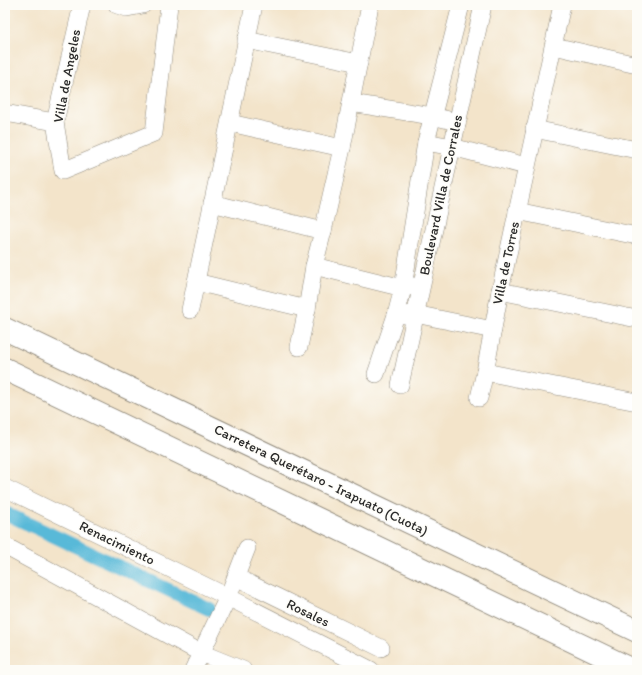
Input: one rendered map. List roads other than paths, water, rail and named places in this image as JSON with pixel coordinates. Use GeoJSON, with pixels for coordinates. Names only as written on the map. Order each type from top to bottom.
{"type":"FeatureCollection","features":[{"type":"Feature","properties":{"kind":"highway","name":"Carretera Querétaro - Irapuato (Cuota)"},"geometry":{"type":"LineString","coordinates":[[5,329],[637,631]]}},
{"type":"Feature","properties":{"kind":"highway"},"geometry":{"type":"LineString","coordinates":[[5,369],[633,670]]}},
{"type":"Feature","properties":{"kind":"street","name":"Villa de Angeles"},"geometry":{"type":"LineString","coordinates":[[82,5],[55,122],[63,171],[154,133],[169,5]]}},
{"type":"Feature","properties":{"kind":"street"},"geometry":{"type":"LineString","coordinates":[[117,5],[127,8],[143,5]]}},
{"type":"Feature","properties":{"kind":"street"},"geometry":{"type":"LineString","coordinates":[[190,310],[254,5]]}},
{"type":"Feature","properties":{"kind":"street"},"geometry":{"type":"LineString","coordinates":[[299,347],[314,266],[342,148],[370,5]]}},
{"type":"Feature","properties":{"kind":"street","name":"Boulevard Villa de Corrales"},"geometry":{"type":"LineString","coordinates":[[376,374],[396,315],[403,288],[426,142],[461,5]]}},
{"type":"Feature","properties":{"kind":"street","name":"Boulevard Villa de Corrales"},"geometry":{"type":"LineString","coordinates":[[400,385],[483,5]]}},
{"type":"Feature","properties":{"kind":"street","name":"Villa de Torres"},"geometry":{"type":"LineString","coordinates":[[479,398],[526,166],[562,5]]}},
{"type":"Feature","properties":{"kind":"street"},"geometry":{"type":"LineString","coordinates":[[246,40],[359,62]]}},
{"type":"Feature","properties":{"kind":"street"},"geometry":{"type":"LineString","coordinates":[[554,46],[637,65]]}},
{"type":"Feature","properties":{"kind":"street"},"geometry":{"type":"LineString","coordinates":[[351,103],[432,116],[458,122]]}},
{"type":"Feature","properties":{"kind":"street"},"geometry":{"type":"LineString","coordinates":[[5,113],[55,122]]}},
{"type":"Feature","properties":{"kind":"street"},"geometry":{"type":"LineString","coordinates":[[230,123],[342,148]]}},
{"type":"Feature","properties":{"kind":"street"},"geometry":{"type":"LineString","coordinates":[[534,129],[637,150]]}},
{"type":"Feature","properties":{"kind":"street"},"geometry":{"type":"LineString","coordinates":[[426,142],[452,147],[526,166]]}},
{"type":"Feature","properties":{"kind":"street"},"geometry":{"type":"LineString","coordinates":[[212,203],[323,231]]}},
{"type":"Feature","properties":{"kind":"street"},"geometry":{"type":"LineString","coordinates":[[517,211],[637,236]]}},
{"type":"Feature","properties":{"kind":"street"},"geometry":{"type":"LineString","coordinates":[[314,266],[403,288],[422,285]]}},
{"type":"Feature","properties":{"kind":"street"},"geometry":{"type":"LineString","coordinates":[[196,282],[307,308]]}},
{"type":"Feature","properties":{"kind":"street"},"geometry":{"type":"LineString","coordinates":[[500,291],[637,319]]}},
{"type":"Feature","properties":{"kind":"street"},"geometry":{"type":"LineString","coordinates":[[396,315],[415,314],[493,330]]}},
{"type":"Feature","properties":{"kind":"street"},"geometry":{"type":"LineString","coordinates":[[485,372],[637,402]]}},
{"type":"Feature","properties":{"kind":"street","name":"Renacimiento"},"geometry":{"type":"LineString","coordinates":[[5,488],[228,597],[371,670]]}},
{"type":"Feature","properties":{"kind":"street"},"geometry":{"type":"LineString","coordinates":[[5,546],[201,653],[243,670]]}},
{"type":"Feature","properties":{"kind":"street"},"geometry":{"type":"LineString","coordinates":[[193,670],[228,597],[247,548]]}},
{"type":"Feature","properties":{"kind":"street","name":"Rosales"},"geometry":{"type":"LineString","coordinates":[[236,577],[381,648]]}},
{"type":"Feature","properties":{"kind":"waterway"},"geometry":{"type":"LineString","coordinates":[[5,513],[209,609]]}}]}
